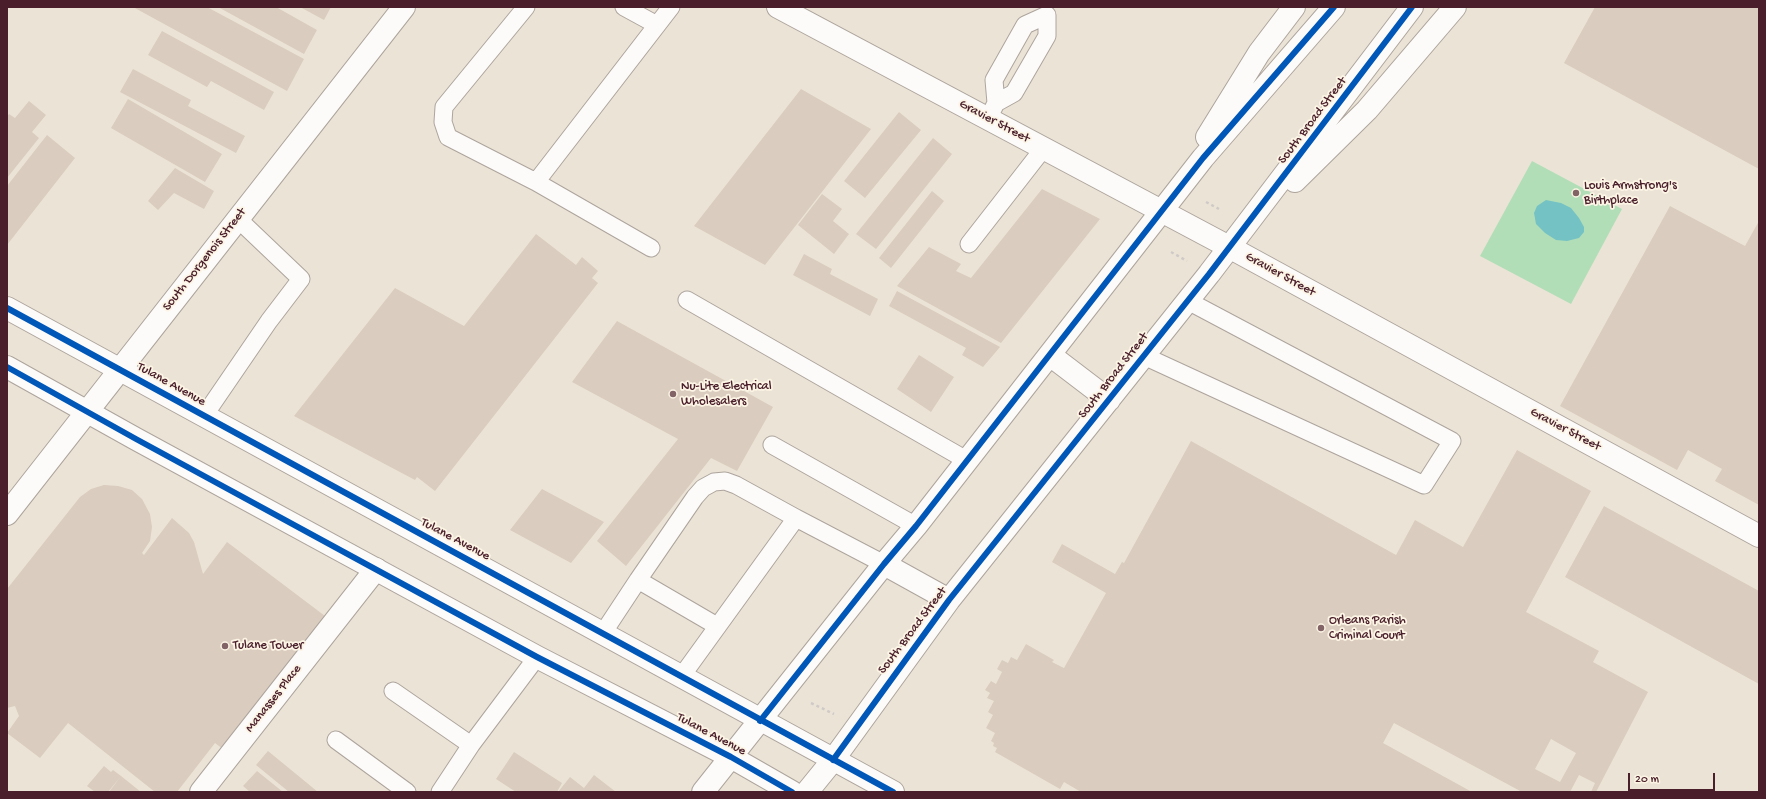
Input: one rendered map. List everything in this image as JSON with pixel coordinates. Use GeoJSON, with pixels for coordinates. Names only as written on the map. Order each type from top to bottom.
{"type":"FeatureCollection","features":[{"type":"Feature","properties":{"kind":"main road","name":"South Dorgenois Street"},"geometry":{"type":"LineString","coordinates":[[7,514],[404,7]]}},
{"type":"Feature","properties":{"kind":"main road","name":"Gravier Street"},"geometry":{"type":"LineString","coordinates":[[778,7],[992,111],[1043,149],[1229,247],[1759,536]]}},
{"type":"Feature","properties":{"kind":"main road"},"geometry":{"type":"LineString","coordinates":[[1162,211],[1259,53],[1294,7]]}},
{"type":"Feature","properties":{"kind":"main road"},"geometry":{"type":"LineString","coordinates":[[703,792],[884,564],[968,461],[1203,158],[1334,7]]}},
{"type":"Feature","properties":{"kind":"main road","name":"South Broad Street"},"geometry":{"type":"LineString","coordinates":[[807,792],[833,760],[949,600],[1188,300],[1412,7]]}},
{"type":"Feature","properties":{"kind":"main road"},"geometry":{"type":"LineString","coordinates":[[1229,247],[1367,110],[1455,7]]}},
{"type":"Feature","properties":{"kind":"main road","name":"Tulane Avenue"},"geometry":{"type":"LineString","coordinates":[[7,308],[603,632],[760,721],[893,792]]}},
{"type":"Feature","properties":{"kind":"main road"},"geometry":{"type":"LineString","coordinates":[[1050,355],[1109,400]]}},
{"type":"Feature","properties":{"kind":"main road","name":"Tulane Avenue"},"geometry":{"type":"LineString","coordinates":[[7,367],[537,657],[731,757],[792,792]]}},
{"type":"Feature","properties":{"kind":"main road"},"geometry":{"type":"LineString","coordinates":[[884,564],[949,600]]}},
{"type":"Feature","properties":{"kind":"main road","name":"Manasses Place"},"geometry":{"type":"LineString","coordinates":[[201,792],[376,569]]}},
{"type":"Feature","properties":{"kind":"lane"},"geometry":{"type":"LineString","coordinates":[[526,7],[444,107],[443,122],[448,137],[536,182],[651,248]]}},
{"type":"Feature","properties":{"kind":"lane"},"geometry":{"type":"LineString","coordinates":[[624,7],[657,25]]}},
{"type":"Feature","properties":{"kind":"lane"},"geometry":{"type":"LineString","coordinates":[[536,182],[671,7]]}},
{"type":"Feature","properties":{"kind":"lane"},"geometry":{"type":"LineString","coordinates":[[1046,15],[1047,36],[1014,93],[992,111],[994,80],[1025,25],[1046,15]]}},
{"type":"Feature","properties":{"kind":"lane"},"geometry":{"type":"LineString","coordinates":[[969,244],[1043,149]]}},
{"type":"Feature","properties":{"kind":"lane"},"geometry":{"type":"LineString","coordinates":[[204,416],[269,321],[301,279],[238,219]]}},
{"type":"Feature","properties":{"kind":"lane"},"geometry":{"type":"LineString","coordinates":[[687,300],[968,461]]}},
{"type":"Feature","properties":{"kind":"lane"},"geometry":{"type":"LineString","coordinates":[[1144,356],[1424,485],[1452,441],[1188,300]]}},
{"type":"Feature","properties":{"kind":"lane"},"geometry":{"type":"LineString","coordinates":[[772,445],[916,526]]}},
{"type":"Feature","properties":{"kind":"lane"},"geometry":{"type":"LineString","coordinates":[[603,632],[695,497],[704,488],[714,482],[725,481],[736,485],[884,564]]}},
{"type":"Feature","properties":{"kind":"lane"},"geometry":{"type":"LineString","coordinates":[[681,677],[796,518]]}},
{"type":"Feature","properties":{"kind":"lane"},"geometry":{"type":"LineString","coordinates":[[638,580],[717,626]]}},
{"type":"Feature","properties":{"kind":"lane"},"geometry":{"type":"LineString","coordinates":[[440,792],[471,745],[537,657]]}},
{"type":"Feature","properties":{"kind":"lane"},"geometry":{"type":"LineString","coordinates":[[393,691],[471,745]]}},
{"type":"Feature","properties":{"kind":"lane"},"geometry":{"type":"LineString","coordinates":[[336,740],[407,792]]}},
{"type":"Feature","properties":{"kind":"path"},"geometry":{"type":"LineString","coordinates":[[1171,252],[1191,263]]}},
{"type":"Feature","properties":{"kind":"path"},"geometry":{"type":"LineString","coordinates":[[811,703],[836,715]]}},
{"type":"Feature","properties":{"kind":"green space"},"geometry":{"type":"Polygon","coordinates":[[[1532,161],[1622,209],[1571,304],[1480,256],[1532,161]]]}},
{"type":"Feature","properties":{"kind":"water"},"geometry":{"type":"Polygon","coordinates":[[[1546,200],[1561,203],[1571,208],[1584,227],[1584,232],[1579,238],[1567,241],[1556,240],[1545,233],[1536,224],[1534,213],[1537,206],[1546,200]]]}},
{"type":"Feature","properties":{"kind":"building"},"geometry":{"type":"Polygon","coordinates":[[[133,7],[207,7],[304,59],[287,91],[133,7]]]}},
{"type":"Feature","properties":{"kind":"building"},"geometry":{"type":"Polygon","coordinates":[[[218,7],[276,7],[317,30],[304,54],[218,7]]]}},
{"type":"Feature","properties":{"kind":"building"},"geometry":{"type":"Polygon","coordinates":[[[300,7],[331,7],[324,20],[300,7]]]}},
{"type":"Feature","properties":{"kind":"building"},"geometry":{"type":"Polygon","coordinates":[[[1595,7],[1759,7],[1759,169],[1564,63],[1595,7]]]}},
{"type":"Feature","properties":{"kind":"building"},"geometry":{"type":"Polygon","coordinates":[[[162,31],[274,92],[264,110],[211,81],[207,87],[148,55],[162,31]]]}},
{"type":"Feature","properties":{"kind":"building"},"geometry":{"type":"Polygon","coordinates":[[[133,69],[191,100],[188,106],[245,136],[236,153],[120,92],[133,69]]]}},
{"type":"Feature","properties":{"kind":"building"},"geometry":{"type":"Polygon","coordinates":[[[801,89],[871,129],[765,265],[694,226],[801,89]]]}},
{"type":"Feature","properties":{"kind":"building"},"geometry":{"type":"Polygon","coordinates":[[[128,99],[222,154],[205,182],[111,128],[128,99]]]}},
{"type":"Feature","properties":{"kind":"building"},"geometry":{"type":"Polygon","coordinates":[[[29,101],[46,115],[32,132],[39,138],[7,178],[7,117],[9,114],[15,118],[29,101]]]}},
{"type":"Feature","properties":{"kind":"building"},"geometry":{"type":"Polygon","coordinates":[[[899,112],[921,130],[865,198],[844,181],[899,112]]]}},
{"type":"Feature","properties":{"kind":"building"},"geometry":{"type":"Polygon","coordinates":[[[47,135],[75,158],[7,245],[7,186],[47,135]]]}},
{"type":"Feature","properties":{"kind":"building"},"geometry":{"type":"Polygon","coordinates":[[[933,138],[952,154],[876,249],[856,234],[933,138]]]}},
{"type":"Feature","properties":{"kind":"building"},"geometry":{"type":"Polygon","coordinates":[[[175,168],[214,191],[204,209],[174,193],[158,210],[148,201],[175,168]]]}},
{"type":"Feature","properties":{"kind":"building"},"geometry":{"type":"Polygon","coordinates":[[[1042,189],[1100,219],[1001,343],[897,286],[929,247],[961,264],[956,271],[971,278],[1042,189]]]}},
{"type":"Feature","properties":{"kind":"building"},"geometry":{"type":"Polygon","coordinates":[[[932,191],[944,201],[891,268],[879,258],[932,191]]]}},
{"type":"Feature","properties":{"kind":"building"},"geometry":{"type":"Polygon","coordinates":[[[822,194],[842,209],[833,221],[849,234],[834,254],[798,225],[822,194]]]}},
{"type":"Feature","properties":{"kind":"building"},"geometry":{"type":"Polygon","coordinates":[[[1670,206],[1745,246],[1759,221],[1759,505],[1715,481],[1722,469],[1688,450],[1677,470],[1560,406],[1670,206]]]}},
{"type":"Feature","properties":{"kind":"building"},"geometry":{"type":"Polygon","coordinates":[[[536,234],[576,265],[582,257],[598,271],[592,278],[598,283],[435,491],[417,477],[415,480],[294,416],[395,288],[464,326],[536,234]]]}},
{"type":"Feature","properties":{"kind":"building"},"geometry":{"type":"Polygon","coordinates":[[[804,254],[832,269],[830,274],[878,299],[870,316],[793,275],[804,254]]]}},
{"type":"Feature","properties":{"kind":"building"},"geometry":{"type":"Polygon","coordinates":[[[897,291],[1000,347],[983,367],[962,355],[966,348],[889,306],[897,291]]]}},
{"type":"Feature","properties":{"kind":"building","name":"Nu-Lite Electrical Wholesalers"},"geometry":{"type":"Polygon","coordinates":[[[617,321],[773,407],[737,471],[711,458],[626,566],[597,541],[678,439],[572,382],[617,321]]]}},
{"type":"Feature","properties":{"kind":"building"},"geometry":{"type":"Polygon","coordinates":[[[919,355],[954,377],[931,412],[897,389],[919,355]]]}},
{"type":"Feature","properties":{"kind":"building","name":"Orleans Parish Criminal Court"},"geometry":{"type":"Polygon","coordinates":[[[1191,441],[1396,555],[1415,520],[1463,547],[1517,450],[1591,491],[1526,612],[1599,651],[1593,662],[1648,692],[1596,792],[1591,792],[1595,783],[1579,775],[1570,792],[1522,792],[1394,723],[1383,743],[1472,792],[1081,792],[1064,782],[1060,789],[995,752],[997,748],[993,746],[994,743],[991,741],[995,733],[986,728],[993,715],[988,712],[994,701],[987,698],[990,693],[985,690],[991,681],[996,684],[1002,672],[997,669],[1002,660],[1008,663],[1011,657],[1017,660],[1026,644],[1054,660],[1052,662],[1064,668],[1106,593],[1052,562],[1062,544],[1115,574],[1122,562],[1124,563],[1191,441]],[[1551,739],[1535,769],[1560,782],[1576,753],[1551,739]]]}},
{"type":"Feature","properties":{"kind":"building"},"geometry":{"type":"Polygon","coordinates":[[[104,485],[118,486],[132,490],[142,499],[150,514],[152,527],[150,541],[142,553],[144,555],[172,518],[189,533],[194,542],[203,574],[227,542],[325,616],[223,749],[215,743],[177,792],[155,792],[68,723],[40,758],[7,733],[19,716],[15,706],[7,708],[7,589],[80,497],[91,489],[104,485]]]}},
{"type":"Feature","properties":{"kind":"building"},"geometry":{"type":"Polygon","coordinates":[[[542,489],[604,522],[571,563],[510,530],[542,489]]]}},
{"type":"Feature","properties":{"kind":"building"},"geometry":{"type":"Polygon","coordinates":[[[1604,506],[1759,591],[1759,684],[1565,577],[1604,506]]]}},
{"type":"Feature","properties":{"kind":"building"},"geometry":{"type":"Polygon","coordinates":[[[268,751],[318,792],[289,792],[256,765],[268,751]]]}},
{"type":"Feature","properties":{"kind":"building"},"geometry":{"type":"Polygon","coordinates":[[[514,752],[562,783],[557,792],[516,792],[496,779],[514,752]]]}},
{"type":"Feature","properties":{"kind":"building"},"geometry":{"type":"Polygon","coordinates":[[[104,766],[111,772],[113,770],[121,776],[108,792],[95,792],[87,786],[104,766]]]}},
{"type":"Feature","properties":{"kind":"building"},"geometry":{"type":"Polygon","coordinates":[[[257,771],[283,792],[250,792],[243,786],[257,771]]]}},
{"type":"Feature","properties":{"kind":"building"},"geometry":{"type":"Polygon","coordinates":[[[594,775],[616,792],[558,792],[570,777],[584,788],[594,775]]]}},
{"type":"Feature","properties":{"kind":"building"},"geometry":{"type":"Polygon","coordinates":[[[121,776],[141,792],[109,792],[121,776]]]}},
{"type":"Feature","properties":{"kind":"cycle path"},"geometry":{"type":"LineString","coordinates":[[760,721],[884,564],[916,526],[1203,158],[1334,7]]}},
{"type":"Feature","properties":{"kind":"cycle path"},"geometry":{"type":"LineString","coordinates":[[833,760],[949,600],[1209,274],[1412,7]]}},
{"type":"Feature","properties":{"kind":"cycle path"},"geometry":{"type":"LineString","coordinates":[[7,308],[893,792]]}},
{"type":"Feature","properties":{"kind":"cycle path"},"geometry":{"type":"LineString","coordinates":[[7,367],[136,439],[537,657],[731,757],[792,792]]}},
{"type":"Feature","properties":{"kind":"place","name":"Louis Armstrong's Birthplace"},"geometry":{"type":"Point","coordinates":[1576,193]}},
{"type":"Feature","properties":{"kind":"place","name":"Nu-Lite Electrical Wholesalers"},"geometry":{"type":"Point","coordinates":[673,394]}},
{"type":"Feature","properties":{"kind":"place","name":"Orleans Parish Criminal Court"},"geometry":{"type":"Point","coordinates":[1321,628]}},
{"type":"Feature","properties":{"kind":"place","name":"Tulane Tower"},"geometry":{"type":"Point","coordinates":[225,646]}}]}
